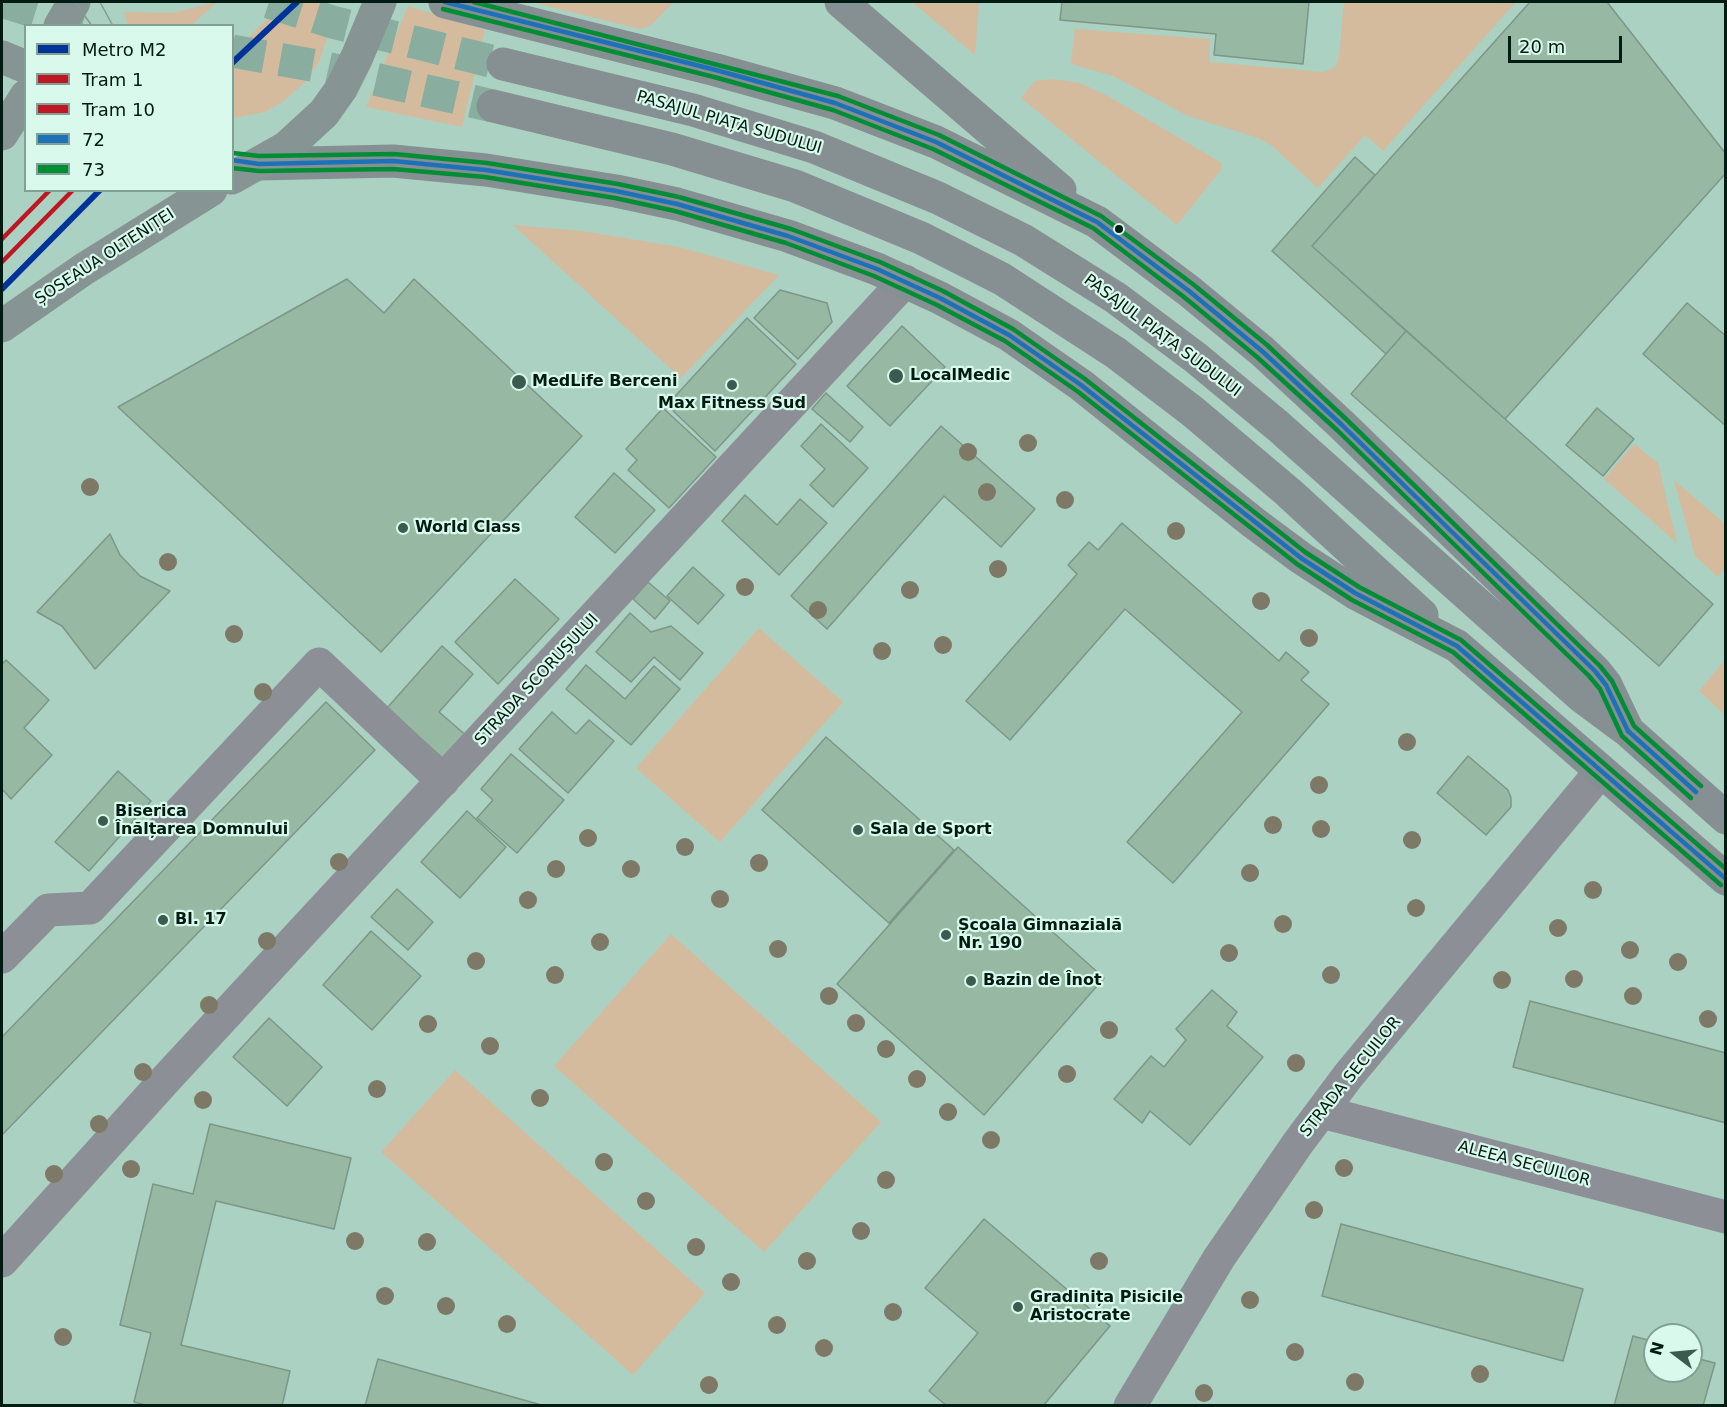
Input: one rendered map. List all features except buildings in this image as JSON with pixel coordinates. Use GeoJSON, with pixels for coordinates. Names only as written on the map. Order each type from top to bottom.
{"type":"FeatureCollection","features":[{"type":"Feature","properties":{"kind":"main road"},"geometry":{"type":"LineString","coordinates":[[61,24],[74,2]]}},
{"type":"Feature","properties":{"kind":"main road"},"geometry":{"type":"LineString","coordinates":[[241,167],[287,147],[324,113],[341,89],[380,2]]}},
{"type":"Feature","properties":{"kind":"main road"},"geometry":{"type":"LineString","coordinates":[[445,2],[725,72],[835,103],[936,142],[1097,222]]}},
{"type":"Feature","properties":{"kind":"main road"},"geometry":{"type":"LineString","coordinates":[[841,2],[1097,222],[1189,291],[1262,351],[1350,432],[1595,671],[1606,685],[1628,731]]}},
{"type":"Feature","properties":{"kind":"main road"},"geometry":{"type":"LineString","coordinates":[[2,57],[24,66]]}},
{"type":"Feature","properties":{"kind":"main road","name":"PASAJUL PIAȚA SUDULUI"},"geometry":{"type":"LineString","coordinates":[[503,64],[693,110],[814,147],[939,198],[1023,240],[1116,298],[1196,358],[1278,426],[1581,696],[1628,731],[1725,818]]}},
{"type":"Feature","properties":{"kind":"main road"},"geometry":{"type":"LineString","coordinates":[[2,134],[24,99]]}},
{"type":"Feature","properties":{"kind":"main road"},"geometry":{"type":"LineString","coordinates":[[493,106],[672,149],[784,182],[921,238],[1002,279],[1116,353],[1192,411],[1288,492],[1457,646],[1725,879]]}},
{"type":"Feature","properties":{"kind":"main road"},"geometry":{"type":"LineString","coordinates":[[241,167],[393,161],[486,170],[677,204],[758,226],[837,253],[906,281],[975,316],[1047,360],[1302,558],[1355,593],[1457,646]]}},
{"type":"Feature","properties":{"kind":"main road","name":"ȘOSEAUA OLTENIȚEI"},"geometry":{"type":"LineString","coordinates":[[2,326],[84,269],[208,192]]}},
{"type":"Feature","properties":{"kind":"street","name":"STRADA SCORUȘULUI"},"geometry":{"type":"LineString","coordinates":[[2,1261],[166,1078],[906,281]]}},
{"type":"Feature","properties":{"kind":"street"},"geometry":{"type":"LineString","coordinates":[[2,957],[48,910],[90,908],[320,664],[443,781]]}},
{"type":"Feature","properties":{"kind":"street","name":"STRADA SECUILOR"},"geometry":{"type":"LineString","coordinates":[[1130,1406],[1219,1258],[1322,1112],[1602,771]]}},
{"type":"Feature","properties":{"kind":"street","name":"ALEEA SECUILOR"},"geometry":{"type":"LineString","coordinates":[[1322,1112],[1725,1217]]}},
{"type":"Feature","properties":{"kind":"shaded area"},"geometry":{"type":"Polygon","coordinates":[[[217,2],[193,24],[127,24],[124,12],[172,13],[217,2]]]}},
{"type":"Feature","properties":{"kind":"shaded area"},"geometry":{"type":"Polygon","coordinates":[[[284,2],[328,2],[327,39],[319,62],[306,81],[284,101],[265,112],[234,118],[234,52],[284,2]]]}},
{"type":"Feature","properties":{"kind":"shaded area"},"geometry":{"type":"Polygon","coordinates":[[[531,2],[674,2],[650,26],[640,29],[531,2]]]}},
{"type":"Feature","properties":{"kind":"shaded area"},"geometry":{"type":"Polygon","coordinates":[[[912,2],[979,2],[975,55],[912,2]]]}},
{"type":"Feature","properties":{"kind":"shaded area"},"geometry":{"type":"Polygon","coordinates":[[[1344,2],[1516,2],[1383,151],[1365,135],[1318,188],[1272,146],[1258,138],[1188,116],[1113,76],[1071,64],[1075,29],[1210,39],[1209,62],[1324,72],[1335,67],[1339,57],[1344,2]]]}},
{"type":"Feature","properties":{"kind":"shaded area"},"geometry":{"type":"Polygon","coordinates":[[[408,6],[485,30],[462,127],[366,107],[408,6]]]}},
{"type":"Feature","properties":{"kind":"shaded area"},"geometry":{"type":"Polygon","coordinates":[[[1054,79],[1080,83],[1106,95],[1222,163],[1221,170],[1177,225],[1021,98],[1035,81],[1054,79]]]}},
{"type":"Feature","properties":{"kind":"shaded area"},"geometry":{"type":"Polygon","coordinates":[[[513,225],[582,231],[679,247],[779,275],[681,378],[513,225]]]}},
{"type":"Feature","properties":{"kind":"shaded area"},"geometry":{"type":"Polygon","coordinates":[[[1634,444],[1658,463],[1677,543],[1604,479],[1634,444]]]}},
{"type":"Feature","properties":{"kind":"shaded area"},"geometry":{"type":"Polygon","coordinates":[[[1674,480],[1725,524],[1725,569],[1718,577],[1695,556],[1674,480]]]}},
{"type":"Feature","properties":{"kind":"shaded area"},"geometry":{"type":"Polygon","coordinates":[[[759,628],[843,702],[720,842],[636,768],[759,628]]]}},
{"type":"Feature","properties":{"kind":"shaded area"},"geometry":{"type":"Polygon","coordinates":[[[1725,660],[1725,715],[1699,691],[1725,660]]]}},
{"type":"Feature","properties":{"kind":"shaded area"},"geometry":{"type":"Polygon","coordinates":[[[671,934],[881,1122],[764,1252],[554,1066],[671,934]]]}},
{"type":"Feature","properties":{"kind":"shaded area"},"geometry":{"type":"Polygon","coordinates":[[[455,1070],[705,1293],[633,1375],[381,1152],[455,1070]]]}},
{"type":"Feature","properties":{"kind":"tunnel"},"geometry":{"type":"LineString","coordinates":[[4,2],[76,24]]}},
{"type":"Feature","properties":{"kind":"tunnel"},"geometry":{"type":"LineString","coordinates":[[269,2],[332,22],[503,64]]}},
{"type":"Feature","properties":{"kind":"tunnel"},"geometry":{"type":"LineString","coordinates":[[234,51],[317,66],[493,106]]}},
{"type":"Feature","properties":{"kind":"tram line"},"geometry":{"type":"LineString","coordinates":[[75,2],[91,24]]}},
{"type":"Feature","properties":{"kind":"tram line"},"geometry":{"type":"LineString","coordinates":[[100,2],[112,24]]}},
{"type":"Feature","properties":{"kind":"tram line","name":"10"},"geometry":{"type":"LineString","coordinates":[[2,239],[48,192]]}},
{"type":"Feature","properties":{"kind":"tram line","name":"1"},"geometry":{"type":"LineString","coordinates":[[2,262],[71,192]]}},
{"type":"Feature","properties":{"kind":"metro line","name":"M2"},"geometry":{"type":"LineString","coordinates":[[234,61],[297,2]]}},
{"type":"Feature","properties":{"kind":"metro line","name":"M2"},"geometry":{"type":"LineString","coordinates":[[2,289],[98,192]]}},
{"type":"Feature","properties":{"kind":"transit line","name":"72"},"geometry":{"type":"LineString","coordinates":[[445,2],[716,70],[835,103],[936,142],[1097,222],[1189,291],[1262,351],[1342,425],[1595,671],[1606,685],[1628,731],[1696,792]]}},
{"type":"Feature","properties":{"kind":"transit line"},"geometry":{"type":"LineString","coordinates":[[474,2],[838,96],[939,135],[1101,216],[1194,285],[1267,345],[1347,420],[1600,666],[1612,681],[1634,726],[1701,786]]}},
{"type":"Feature","properties":{"kind":"transit line","name":"73"},"geometry":{"type":"LineString","coordinates":[[443,9],[714,77],[833,110],[933,149],[1093,228],[1184,297],[1257,357],[1337,430],[1589,676],[1600,689],[1622,736],[1691,798]]}},
{"type":"Feature","properties":{"kind":"transit line"},"geometry":{"type":"LineString","coordinates":[[234,153],[259,156],[394,154],[487,163],[618,184],[679,197],[791,229],[880,262],[943,291],[1013,329],[1085,379],[1305,552],[1359,587],[1461,640],[1726,869]]}},
{"type":"Feature","properties":{"kind":"transit line","name":"72"},"geometry":{"type":"LineString","coordinates":[[234,160],[259,164],[393,161],[486,170],[616,191],[677,204],[788,236],[877,269],[940,298],[1009,335],[1081,385],[1301,558],[1355,593],[1457,646],[1726,879]]}},
{"type":"Feature","properties":{"kind":"transit line","name":"73"},"geometry":{"type":"LineString","coordinates":[[234,168],[259,171],[393,169],[485,177],[615,198],[675,211],[786,243],[874,276],[937,305],[1005,341],[1077,391],[1297,564],[1352,600],[1453,652],[1721,885]]}},
{"type":"Feature","properties":{"kind":"place","name":"LocalMedic"},"geometry":{"type":"Point","coordinates":[896,376]}},
{"type":"Feature","properties":{"kind":"place","name":"MedLife Berceni"},"geometry":{"type":"Point","coordinates":[519,382]}},
{"type":"Feature","properties":{"kind":"place","name":"Max Fitness Sud"},"geometry":{"type":"Point","coordinates":[732,385]}},
{"type":"Feature","properties":{"kind":"place","name":"World Class"},"geometry":{"type":"Point","coordinates":[403,528]}},
{"type":"Feature","properties":{"kind":"place","name":"Biserica Înălțarea Domnului"},"geometry":{"type":"Point","coordinates":[103,821]}},
{"type":"Feature","properties":{"kind":"place","name":"Sala de Sport"},"geometry":{"type":"Point","coordinates":[858,830]}},
{"type":"Feature","properties":{"kind":"place","name":"Bl. 17"},"geometry":{"type":"Point","coordinates":[163,920]}},
{"type":"Feature","properties":{"kind":"place","name":"Școala Gimnazială Nr. 190"},"geometry":{"type":"Point","coordinates":[946,935]}},
{"type":"Feature","properties":{"kind":"place","name":"Bazin de Înot"},"geometry":{"type":"Point","coordinates":[971,981]}},
{"type":"Feature","properties":{"kind":"place","name":"Gradinița Pisicile Aristocrate"},"geometry":{"type":"Point","coordinates":[1018,1307]}}]}
